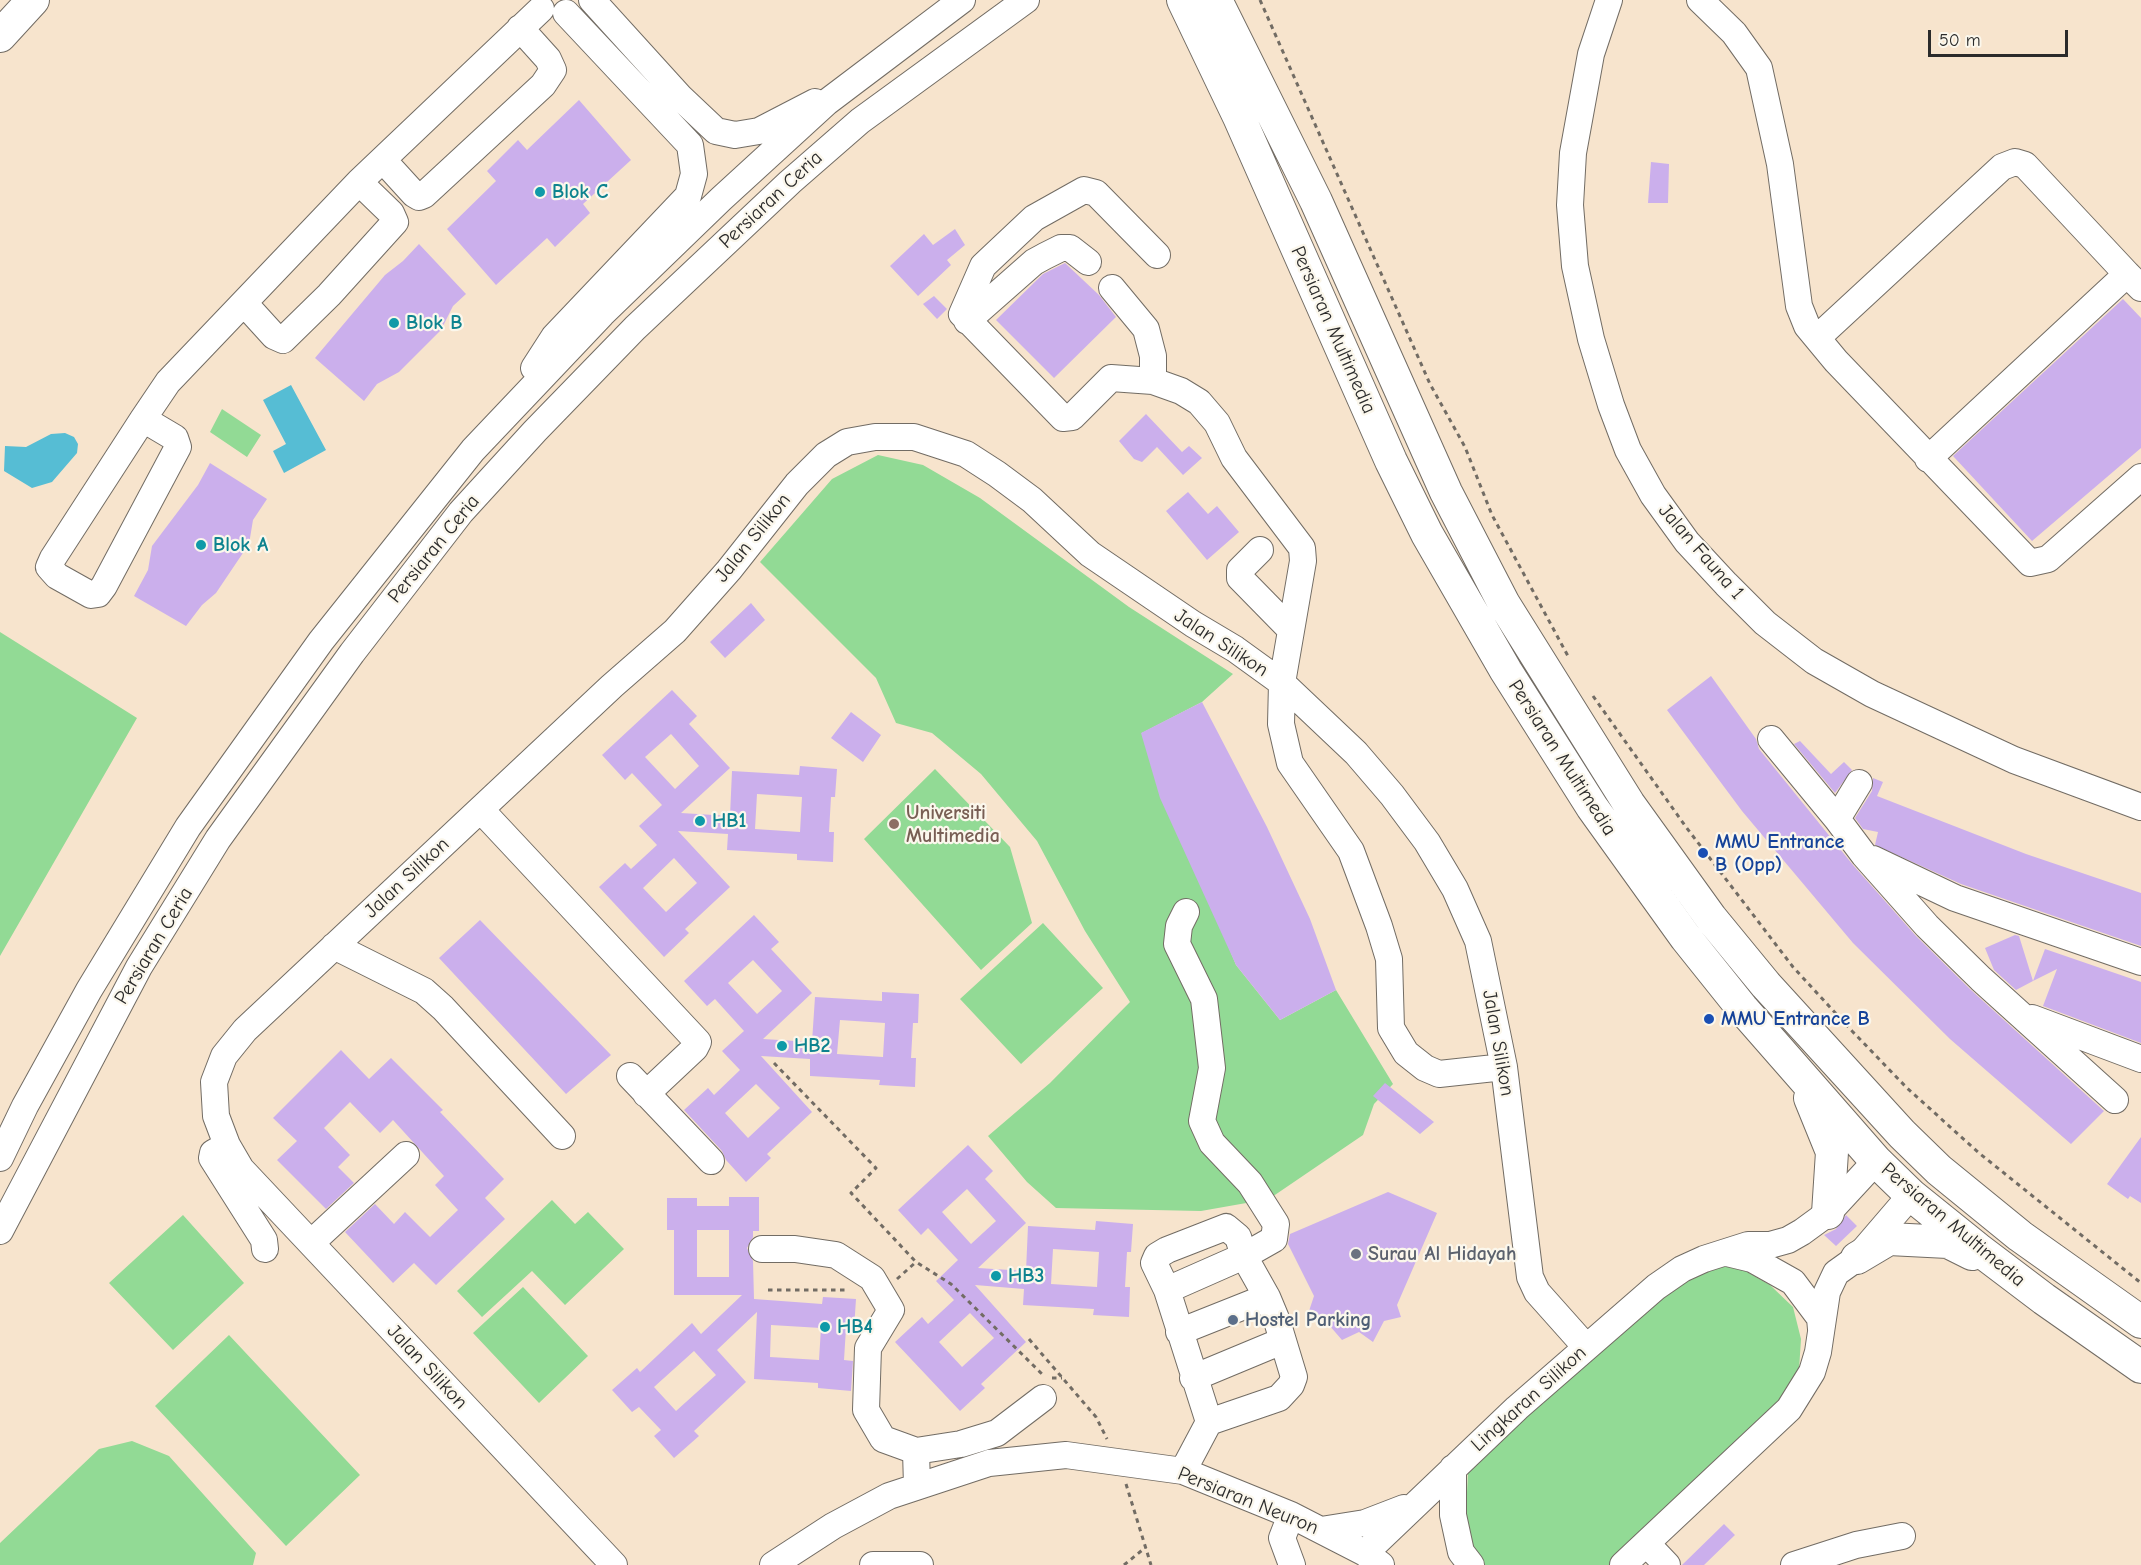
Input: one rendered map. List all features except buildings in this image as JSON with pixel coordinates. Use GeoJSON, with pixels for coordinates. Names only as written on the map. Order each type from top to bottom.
{"type":"FeatureCollection","features":[{"type":"Feature","properties":{"kind":"main road"},"geometry":{"type":"LineString","coordinates":[[1,35],[25,0]]}},
{"type":"Feature","properties":{"kind":"main road"},"geometry":{"type":"LineString","coordinates":[[1,35],[33,0]]}},
{"type":"Feature","properties":{"kind":"main road"},"geometry":{"type":"LineString","coordinates":[[1163,0],[1195,45],[1239,117]]}},
{"type":"Feature","properties":{"kind":"main road","name":"Persiaran Multimedia"},"geometry":{"type":"LineString","coordinates":[[1183,0],[1239,117],[1391,460],[1463,599],[1548,739],[1638,873],[1742,1008],[1876,1161],[1911,1195],[2022,1283],[2141,1367]]}},
{"type":"Feature","properties":{"kind":"main road","name":"Persiaran Multimedia"},"geometry":{"type":"LineString","coordinates":[[1216,0],[1316,201],[1446,492],[1500,595],[1597,754],[1669,860],[1766,985],[1902,1134],[1939,1170],[2020,1236],[2141,1322]]}},
{"type":"Feature","properties":{"kind":"main road"},"geometry":{"type":"LineString","coordinates":[[1225,0],[1252,72]]}},
{"type":"Feature","properties":{"kind":"main road"},"geometry":{"type":"LineString","coordinates":[[1802,1077],[1832,1152],[1828,1213]]}},
{"type":"Feature","properties":{"kind":"main road"},"geometry":{"type":"LineString","coordinates":[[1857,1258],[1888,1239],[1948,1242],[2022,1283]]}},
{"type":"Feature","properties":{"kind":"street"},"geometry":{"type":"LineString","coordinates":[[592,0],[680,97],[716,131],[735,135],[759,131],[809,106],[869,69]]}},
{"type":"Feature","properties":{"kind":"street","name":"Persiaran Ceria"},"geometry":{"type":"LineString","coordinates":[[0,1158],[25,1106],[89,990],[188,827],[321,641],[403,536],[505,414],[602,314],[721,199],[827,102],[962,0]]}},
{"type":"Feature","properties":{"kind":"street","name":"Persiaran Ceria"},"geometry":{"type":"LineString","coordinates":[[0,1231],[139,967],[218,839],[352,654],[461,512],[535,431],[635,328],[790,182],[860,121],[1026,0]]}},
{"type":"Feature","properties":{"kind":"street","name":"Jalan Fauna 1"},"geometry":{"type":"LineString","coordinates":[[1610,0],[1591,54],[1573,153],[1570,205],[1574,256],[1591,339],[1611,405],[1628,450],[1653,495],[1688,542],[1726,584],[1765,623],[1814,661],[1872,694],[2014,760],[2141,807]]}},
{"type":"Feature","properties":{"kind":"street"},"geometry":{"type":"LineString","coordinates":[[1700,0],[1734,33],[1759,68],[1780,164],[1799,306],[1807,326],[1928,459],[2031,563],[2048,559],[2141,477]]}},
{"type":"Feature","properties":{"kind":"street"},"geometry":{"type":"LineString","coordinates":[[143,419],[175,438],[178,447],[104,586],[98,594],[91,595],[57,576],[50,567],[143,419],[174,374],[359,182],[520,28],[537,4],[552,14],[573,6],[690,145],[694,174],[688,196],[554,337],[505,414]]}},
{"type":"Feature","properties":{"kind":"street"},"geometry":{"type":"LineString","coordinates":[[383,160],[414,194],[419,197],[424,195],[543,85],[553,70],[548,59],[520,28]]}},
{"type":"Feature","properties":{"kind":"street"},"geometry":{"type":"LineString","coordinates":[[1817,338],[2002,167],[2015,162],[2025,165],[2134,281],[1928,459]]}},
{"type":"Feature","properties":{"kind":"street"},"geometry":{"type":"LineString","coordinates":[[244,303],[274,336],[283,340],[329,295],[391,229],[394,222],[391,213],[359,182]]}},
{"type":"Feature","properties":{"kind":"street"},"geometry":{"type":"LineString","coordinates":[[1157,255],[1096,193],[1084,190],[1034,218],[983,266],[962,314],[1064,418],[1072,417],[1111,378],[1153,381],[1199,402],[1217,423],[1234,458],[1302,548],[1303,561],[1281,683],[1281,724],[1290,763],[1351,851],[1379,926],[1389,959],[1391,1028],[1406,1053],[1425,1068],[1439,1074],[1504,1067]]}},
{"type":"Feature","properties":{"kind":"street"},"geometry":{"type":"LineString","coordinates":[[967,321],[1045,256],[1061,248],[1070,248],[1088,262]]}},
{"type":"Feature","properties":{"kind":"street"},"geometry":{"type":"LineString","coordinates":[[1112,288],[1146,329],[1153,356],[1153,381]]}},
{"type":"Feature","properties":{"kind":"street","name":"Jalan Silikon"},"geometry":{"type":"LineString","coordinates":[[614,1565],[241,1169],[226,1145],[216,1116],[214,1082],[224,1056],[270,1005],[612,686],[675,631],[729,570],[797,484],[826,455],[846,442],[875,437],[914,437],[966,454],[1032,500],[1090,554],[1193,624],[1235,649],[1281,683],[1356,753],[1392,795],[1427,842],[1455,889],[1478,941],[1504,1067],[1530,1277],[1537,1292],[1586,1347]]}},
{"type":"Feature","properties":{"kind":"street"},"geometry":{"type":"LineString","coordinates":[[1260,550],[1240,570],[1240,578],[1291,630]]}},
{"type":"Feature","properties":{"kind":"street"},"geometry":{"type":"LineString","coordinates":[[1771,739],[1838,819],[1864,855],[1927,926],[2017,1012],[2115,1100]]}},
{"type":"Feature","properties":{"kind":"street"},"geometry":{"type":"LineString","coordinates":[[1838,819],[1859,783]]}},
{"type":"Feature","properties":{"kind":"street"},"geometry":{"type":"LineString","coordinates":[[480,810],[698,1042],[695,1048],[638,1085],[711,1161]]}},
{"type":"Feature","properties":{"kind":"street"},"geometry":{"type":"LineString","coordinates":[[1864,855],[1955,898],[2141,962]]}},
{"type":"Feature","properties":{"kind":"street"},"geometry":{"type":"LineString","coordinates":[[1167,1290],[1244,1256],[1274,1239],[1276,1224],[1250,1184],[1212,1143],[1202,1121],[1212,1068],[1204,999],[1177,944],[1179,926],[1186,912]]}},
{"type":"Feature","properties":{"kind":"street"},"geometry":{"type":"LineString","coordinates":[[334,946],[424,991],[443,1008],[562,1136]]}},
{"type":"Feature","properties":{"kind":"street"},"geometry":{"type":"LineString","coordinates":[[2017,1012],[2141,1059]]}},
{"type":"Feature","properties":{"kind":"street"},"geometry":{"type":"LineString","coordinates":[[226,1145],[213,1153],[212,1158],[264,1240],[265,1249]]}},
{"type":"Feature","properties":{"kind":"street"},"geometry":{"type":"LineString","coordinates":[[311,1243],[406,1155]]}},
{"type":"Feature","properties":{"kind":"street","name":"Lingkaran Silikon"},"geometry":{"type":"LineString","coordinates":[[1373,1559],[1416,1503],[1586,1347],[1656,1287],[1682,1269],[1704,1259],[1748,1245],[1770,1245],[1788,1240],[1828,1213],[1876,1161]]}},
{"type":"Feature","properties":{"kind":"street"},"geometry":{"type":"LineString","coordinates":[[1623,1565],[1789,1409],[1812,1372],[1827,1292],[1836,1273],[1857,1258],[1911,1195]]}},
{"type":"Feature","properties":{"kind":"street"},"geometry":{"type":"LineString","coordinates":[[1183,1471],[1209,1422],[1279,1398],[1291,1385],[1294,1377],[1278,1321],[1244,1256],[1238,1237],[1226,1227],[1167,1250],[1157,1256],[1154,1263],[1167,1290],[1209,1422]]}},
{"type":"Feature","properties":{"kind":"street"},"geometry":{"type":"LineString","coordinates":[[762,1249],[795,1249],[836,1255],[872,1278],[891,1310],[868,1348],[866,1410],[883,1439],[916,1451],[960,1444],[998,1433],[1043,1398]]}},
{"type":"Feature","properties":{"kind":"street","name":"Lingkaran Silikon"},"geometry":{"type":"LineString","coordinates":[[1704,1259],[1732,1253],[1771,1268],[1793,1282],[1820,1318],[1821,1329]]}},
{"type":"Feature","properties":{"kind":"street"},"geometry":{"type":"LineString","coordinates":[[1179,1332],[1267,1297]]}},
{"type":"Feature","properties":{"kind":"street"},"geometry":{"type":"LineString","coordinates":[[1193,1377],[1282,1341]]}},
{"type":"Feature","properties":{"kind":"street"},"geometry":{"type":"LineString","coordinates":[[916,1451],[917,1486]]}},
{"type":"Feature","properties":{"kind":"street","name":"Persiaran Neuron"},"geometry":{"type":"LineString","coordinates":[[773,1565],[889,1496],[990,1463],[1066,1455],[1183,1471],[1292,1515],[1373,1559]]}},
{"type":"Feature","properties":{"kind":"street"},"geometry":{"type":"LineString","coordinates":[[1453,1468],[1453,1515],[1461,1552],[1471,1565]]}},
{"type":"Feature","properties":{"kind":"street"},"geometry":{"type":"LineString","coordinates":[[1321,1530],[1365,1523],[1416,1503]]}},
{"type":"Feature","properties":{"kind":"street"},"geometry":{"type":"LineString","coordinates":[[1292,1515],[1282,1538],[1292,1565]]}},
{"type":"Feature","properties":{"kind":"street"},"geometry":{"type":"LineString","coordinates":[[1794,1565],[1856,1545],[1902,1536]]}},
{"type":"Feature","properties":{"kind":"street"},"geometry":{"type":"LineString","coordinates":[[1647,1544],[1667,1565]]}},
{"type":"Feature","properties":{"kind":"street"},"geometry":{"type":"LineString","coordinates":[[873,1565],[920,1565]]}},
{"type":"Feature","properties":{"kind":"path"},"geometry":{"type":"LineString","coordinates":[[1260,0],[1430,384],[1465,447],[1491,515],[1573,665]]}},
{"type":"Feature","properties":{"kind":"path"},"geometry":{"type":"LineString","coordinates":[[1592,694],[1686,827],[1772,939],[1852,1031],[1907,1088],[1979,1153],[2141,1283]]}},
{"type":"Feature","properties":{"kind":"path"},"geometry":{"type":"LineString","coordinates":[[774,1063],[876,1168],[851,1193],[916,1262],[951,1284],[1045,1378],[1062,1378]]}},
{"type":"Feature","properties":{"kind":"path"},"geometry":{"type":"LineString","coordinates":[[1124,1565],[1146,1547]]}},
{"type":"Feature","properties":{"kind":"green space"},"geometry":{"type":"Polygon","coordinates":[[[222,409],[261,435],[247,457],[210,432],[222,409]]]}},
{"type":"Feature","properties":{"kind":"green space"},"geometry":{"type":"Polygon","coordinates":[[[878,455],[923,465],[980,498],[1129,607],[1233,674],[1202,702],[1142,733],[1236,965],[1280,1020],[1336,990],[1393,1084],[1374,1104],[1363,1135],[1269,1199],[1201,1211],[1056,1208],[1027,1182],[988,1136],[1050,1083],[1130,1002],[1085,931],[1037,841],[981,774],[932,733],[896,723],[876,678],[760,562],[832,479],[878,455]]]}},
{"type":"Feature","properties":{"kind":"green space"},"geometry":{"type":"Polygon","coordinates":[[[0,632],[137,718],[0,956],[0,632]]]}},
{"type":"Feature","properties":{"kind":"green space"},"geometry":{"type":"Polygon","coordinates":[[[935,769],[1010,847],[1032,923],[981,970],[864,839],[935,769]]]}},
{"type":"Feature","properties":{"kind":"green space"},"geometry":{"type":"Polygon","coordinates":[[[1043,923],[1103,988],[1021,1064],[960,999],[1043,923]]]}},
{"type":"Feature","properties":{"kind":"green space"},"geometry":{"type":"Polygon","coordinates":[[[552,1200],[575,1224],[588,1212],[624,1249],[565,1305],[532,1271],[482,1317],[457,1291],[552,1200]]]}},
{"type":"Feature","properties":{"kind":"green space"},"geometry":{"type":"Polygon","coordinates":[[[183,1215],[244,1283],[173,1350],[109,1283],[183,1215]]]}},
{"type":"Feature","properties":{"kind":"green space"},"geometry":{"type":"Polygon","coordinates":[[[1720,1264],[1742,1269],[1770,1285],[1793,1307],[1801,1339],[1799,1370],[1789,1391],[1615,1565],[1485,1565],[1465,1533],[1468,1472],[1532,1409],[1667,1290],[1720,1264]]]}},
{"type":"Feature","properties":{"kind":"green space"},"geometry":{"type":"Polygon","coordinates":[[[523,1287],[588,1356],[539,1403],[473,1333],[523,1287]]]}},
{"type":"Feature","properties":{"kind":"green space"},"geometry":{"type":"Polygon","coordinates":[[[229,1335],[360,1475],[286,1546],[155,1406],[229,1335]]]}},
{"type":"Feature","properties":{"kind":"green space"},"geometry":{"type":"Polygon","coordinates":[[[132,1441],[169,1456],[256,1553],[253,1565],[0,1565],[0,1543],[99,1449],[132,1441]]]}},
{"type":"Feature","properties":{"kind":"water"},"geometry":{"type":"Polygon","coordinates":[[[291,385],[326,450],[284,473],[273,451],[286,444],[263,400],[291,385]]]}},
{"type":"Feature","properties":{"kind":"water"},"geometry":{"type":"Polygon","coordinates":[[[65,433],[74,437],[78,444],[77,453],[52,482],[32,488],[4,471],[5,446],[26,447],[51,434],[65,433]]]}},
{"type":"Feature","properties":{"kind":"place","name":"Blok C"},"geometry":{"type":"Point","coordinates":[540,192]}},
{"type":"Feature","properties":{"kind":"place","name":"Blok B"},"geometry":{"type":"Point","coordinates":[394,323]}},
{"type":"Feature","properties":{"kind":"place","name":"Blok A"},"geometry":{"type":"Point","coordinates":[201,545]}},
{"type":"Feature","properties":{"kind":"place","name":"HB1"},"geometry":{"type":"Point","coordinates":[700,821]}},
{"type":"Feature","properties":{"kind":"place","name":"Universiti Multimedia"},"geometry":{"type":"Point","coordinates":[894,824]}},
{"type":"Feature","properties":{"kind":"place","name":"MMU Entrance B (Opp)"},"geometry":{"type":"Point","coordinates":[1703,853]}},
{"type":"Feature","properties":{"kind":"place","name":"MMU Entrance B"},"geometry":{"type":"Point","coordinates":[1709,1019]}},
{"type":"Feature","properties":{"kind":"place","name":"HB2"},"geometry":{"type":"Point","coordinates":[782,1046]}},
{"type":"Feature","properties":{"kind":"place","name":"Surau Al Hidayah"},"geometry":{"type":"Point","coordinates":[1356,1254]}},
{"type":"Feature","properties":{"kind":"place","name":"HB3"},"geometry":{"type":"Point","coordinates":[996,1276]}},
{"type":"Feature","properties":{"kind":"place","name":"Hostel Parking"},"geometry":{"type":"Point","coordinates":[1233,1320]}},
{"type":"Feature","properties":{"kind":"place","name":"HB4"},"geometry":{"type":"Point","coordinates":[825,1327]}}]}
